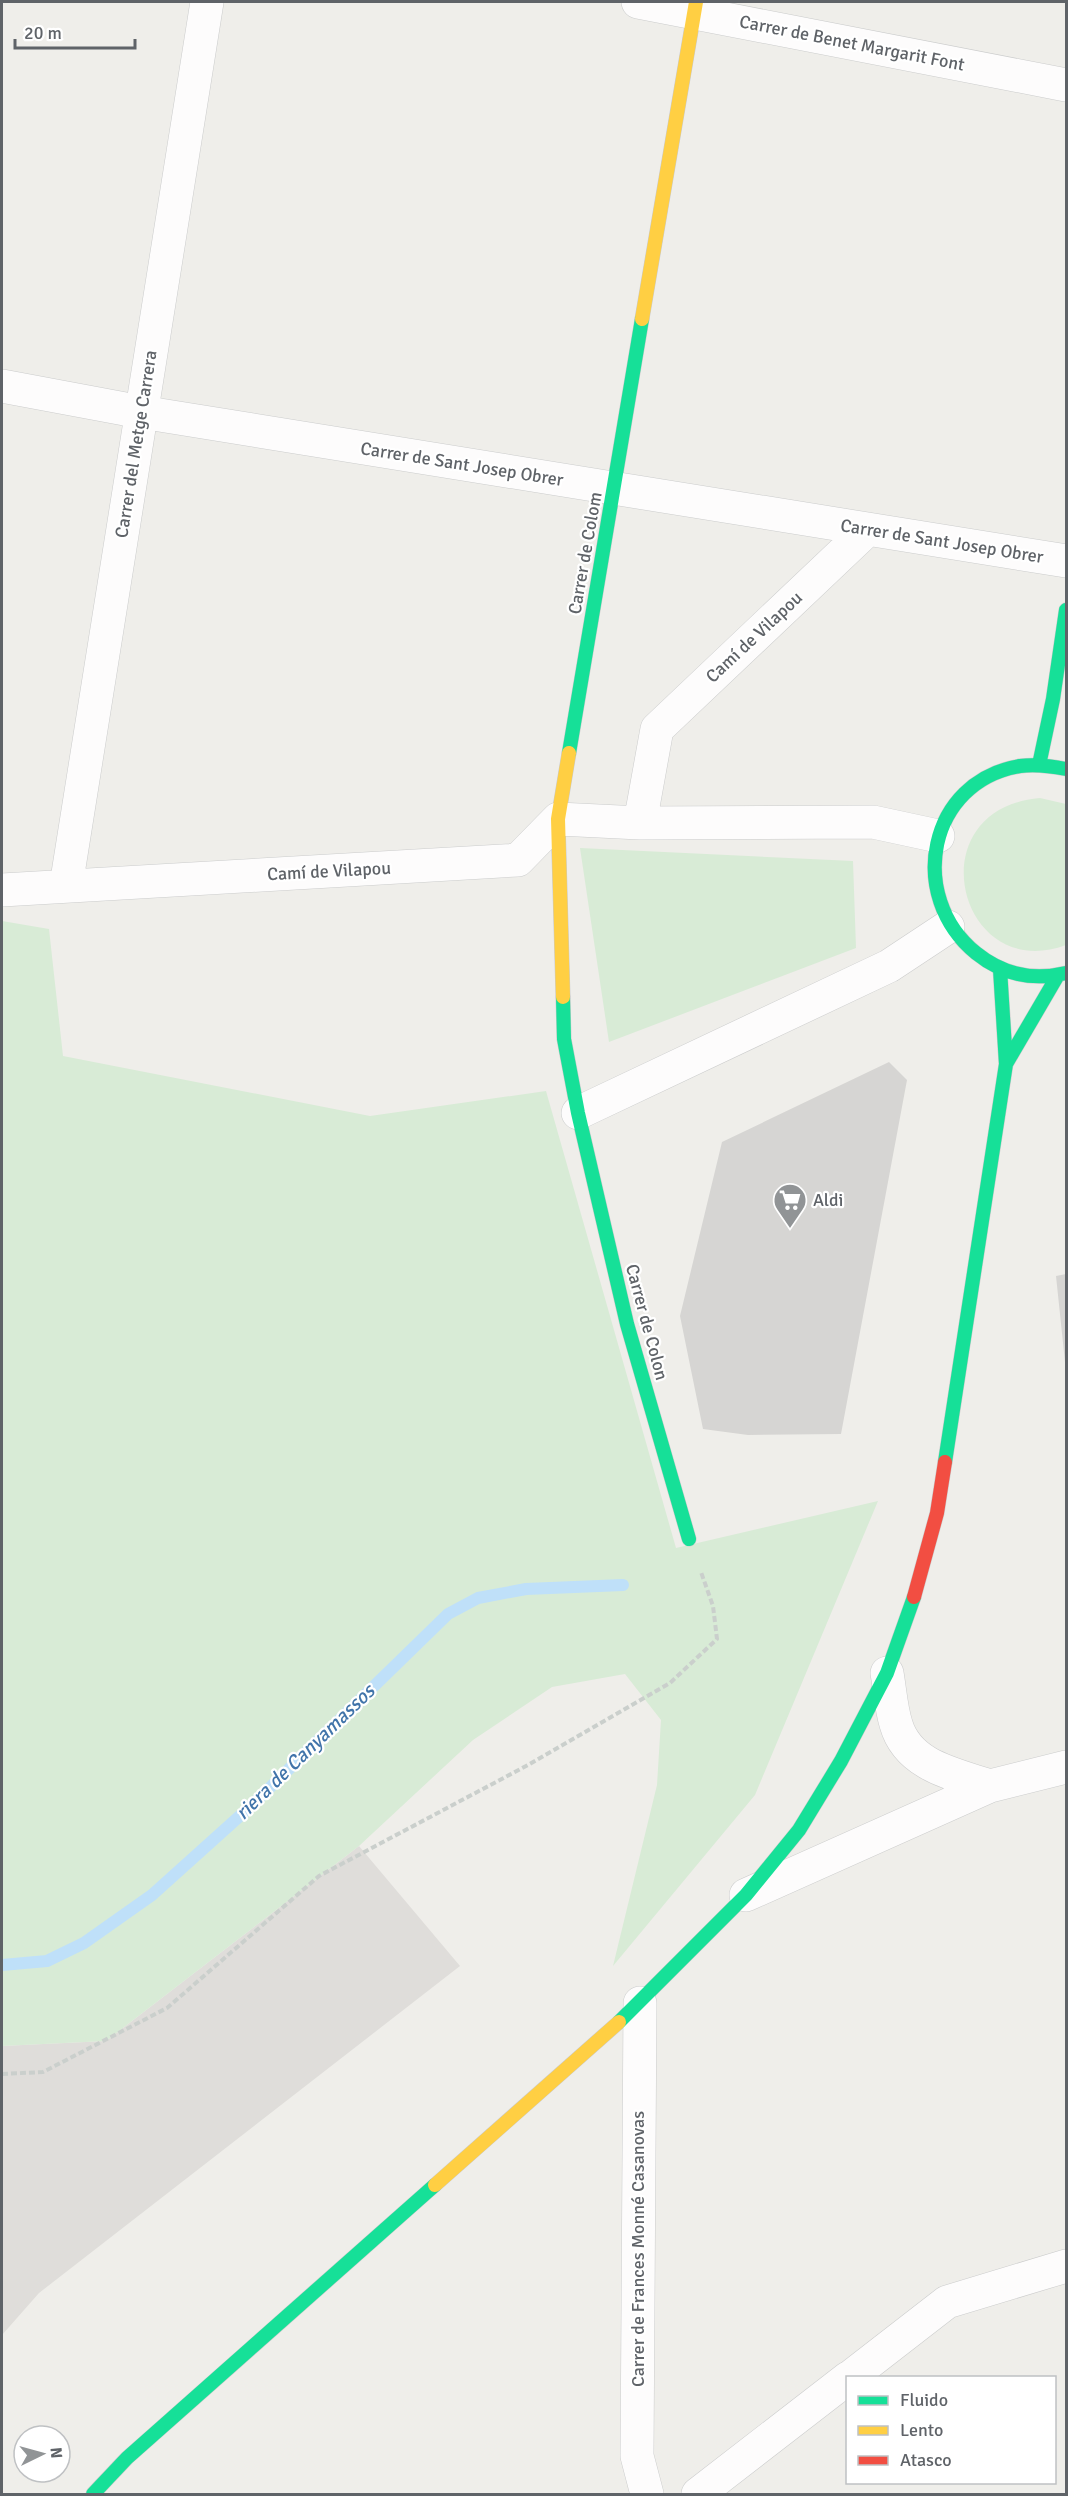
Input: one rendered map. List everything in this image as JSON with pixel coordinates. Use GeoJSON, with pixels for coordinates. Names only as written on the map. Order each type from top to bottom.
{"type":"FeatureCollection","features":[{"type":"Feature","properties":{"kind":"street","name":"Carrer del Metge Carrera"},"geometry":{"type":"LineString","coordinates":[[66,886],[207,2]]}},
{"type":"Feature","properties":{"kind":"street","name":"Carrer de Benet Margarit Font"},"geometry":{"type":"LineString","coordinates":[[638,2],[695,6],[1066,85]]}},
{"type":"Feature","properties":{"kind":"street","name":"Carrer de Colom"},"geometry":{"type":"LineString","coordinates":[[578,1113],[564,1039],[558,819],[695,6]]}},
{"type":"Feature","properties":{"kind":"street","name":"Carrer de Sant Josep Obrer"},"geometry":{"type":"LineString","coordinates":[[2,386],[141,412],[1066,561]]}},
{"type":"Feature","properties":{"kind":"street","name":"Camí de Vilapou"},"geometry":{"type":"LineString","coordinates":[[640,823],[657,729],[868,529]]}},
{"type":"Feature","properties":{"kind":"street"},"geometry":{"type":"LineString","coordinates":[[1039,765],[1053,699],[1066,610]]}},
{"type":"Feature","properties":{"kind":"street"},"geometry":{"type":"LineString","coordinates":[[1062,974],[1028,976],[1000,969],[971,952],[948,927],[936,898],[932,868],[938,836],[954,807],[977,784],[996,773],[1017,766],[1039,765],[1066,769]]}},
{"type":"Feature","properties":{"kind":"street","name":"Camí de Vilapou"},"geometry":{"type":"LineString","coordinates":[[2,890],[518,860],[558,819]]}},
{"type":"Feature","properties":{"kind":"street"},"geometry":{"type":"LineString","coordinates":[[558,819],[640,823],[873,822],[938,836]]}},
{"type":"Feature","properties":{"kind":"street"},"geometry":{"type":"LineString","coordinates":[[578,1113],[889,966],[948,927]]}},
{"type":"Feature","properties":{"kind":"street"},"geometry":{"type":"LineString","coordinates":[[93,2494],[127,2458],[640,2003],[746,1895],[799,1830],[841,1761],[887,1673],[909,1616],[936,1513],[1006,1064],[1000,969]]}},
{"type":"Feature","properties":{"kind":"street"},"geometry":{"type":"LineString","coordinates":[[1006,1064],[1062,974]]}},
{"type":"Feature","properties":{"kind":"street","name":"Carrer de Colon"},"geometry":{"type":"LineString","coordinates":[[578,1113],[627,1324],[689,1539]]}},
{"type":"Feature","properties":{"kind":"street"},"geometry":{"type":"LineString","coordinates":[[887,1673],[896,1726],[915,1756],[941,1770],[990,1786]]}},
{"type":"Feature","properties":{"kind":"street"},"geometry":{"type":"LineString","coordinates":[[746,1895],[990,1786],[1066,1767]]}},
{"type":"Feature","properties":{"kind":"street","name":"Carrer de Frances Monné Casanovas"},"geometry":{"type":"LineString","coordinates":[[640,2003],[636,2457],[647,2494]]}},
{"type":"Feature","properties":{"kind":"street"},"geometry":{"type":"LineString","coordinates":[[851,2376],[946,2301],[1066,2266]]}},
{"type":"Feature","properties":{"kind":"street"},"geometry":{"type":"LineString","coordinates":[[698,2494],[846,2380]]}},
{"type":"Feature","properties":{"kind":"path"},"geometry":{"type":"LineString","coordinates":[[2,2074],[44,2072],[167,2008],[319,1876],[528,1765],[670,1683],[717,1640],[713,1606],[689,1539]]}},
{"type":"Feature","properties":{"kind":"shaded area"},"geometry":{"type":"Polygon","coordinates":[[[359,1846],[460,1966],[39,2293],[2,2335],[2,2046],[106,2041],[359,1846]]]}},
{"type":"Feature","properties":{"kind":"green space"},"geometry":{"type":"Polygon","coordinates":[[[1040,798],[1066,804],[1066,945],[1029,951],[999,940],[977,919],[966,891],[965,860],[976,831],[1001,809],[1040,798]]]}},
{"type":"Feature","properties":{"kind":"green space"},"geometry":{"type":"Polygon","coordinates":[[[580,848],[853,861],[856,948],[609,1042],[580,848]]]}},
{"type":"Feature","properties":{"kind":"green space"},"geometry":{"type":"Polygon","coordinates":[[[2,921],[49,929],[63,1056],[370,1116],[546,1091],[676,1548],[878,1501],[755,1795],[613,1966],[657,1785],[661,1720],[625,1674],[552,1687],[473,1740],[359,1846],[106,2041],[2,2046],[2,921]]]}},
{"type":"Feature","properties":{"kind":"building","name":"Aldi"},"geometry":{"type":"Polygon","coordinates":[[[889,1062],[907,1080],[841,1434],[748,1435],[703,1429],[680,1316],[722,1142],[889,1062]]]}},
{"type":"Feature","properties":{"kind":"building"},"geometry":{"type":"Polygon","coordinates":[[[1066,1274],[1066,1362],[1065,1362],[1056,1276],[1066,1274]]]}},
{"type":"Feature","properties":{"kind":"waterway","name":"riera de Canyamassos"},"geometry":{"type":"LineString","coordinates":[[2,1965],[47,1961],[84,1943],[152,1895],[252,1805],[448,1614],[478,1598],[526,1589],[623,1585]]}},
{"type":"Feature","properties":{"kind":"traffic: fast"},"geometry":{"type":"LineString","coordinates":[[569,753],[642,319]]}},
{"type":"Feature","properties":{"kind":"traffic: fast"},"geometry":{"type":"LineString","coordinates":[[1039,765],[1053,699],[1066,610]]}},
{"type":"Feature","properties":{"kind":"traffic: fast"},"geometry":{"type":"LineString","coordinates":[[1066,769],[1020,766],[989,776],[964,794],[947,817],[937,844],[935,873],[940,902],[954,929],[976,953],[996,966],[1018,974],[1042,976],[1066,973]]}},
{"type":"Feature","properties":{"kind":"traffic: fast"},"geometry":{"type":"LineString","coordinates":[[945,1462],[1006,1064],[1000,969]]}},
{"type":"Feature","properties":{"kind":"traffic: fast"},"geometry":{"type":"LineString","coordinates":[[1006,1064],[1058,975]]}},
{"type":"Feature","properties":{"kind":"traffic: fast"},"geometry":{"type":"LineString","coordinates":[[563,997],[564,1039],[578,1113],[627,1324],[689,1539]]}},
{"type":"Feature","properties":{"kind":"traffic: fast"},"geometry":{"type":"LineString","coordinates":[[619,2022],[746,1895],[799,1830],[841,1761],[887,1673],[914,1597]]}},
{"type":"Feature","properties":{"kind":"traffic: fast"},"geometry":{"type":"LineString","coordinates":[[93,2494],[127,2458],[435,2185]]}},
{"type":"Feature","properties":{"kind":"traffic: slow"},"geometry":{"type":"LineString","coordinates":[[642,319],[696,2]]}},
{"type":"Feature","properties":{"kind":"traffic: slow"},"geometry":{"type":"LineString","coordinates":[[563,997],[558,819],[569,753]]}},
{"type":"Feature","properties":{"kind":"traffic: slow"},"geometry":{"type":"LineString","coordinates":[[435,2185],[619,2022]]}},
{"type":"Feature","properties":{"kind":"traffic: jam"},"geometry":{"type":"LineString","coordinates":[[914,1597],[937,1513],[945,1462]]}},
{"type":"Feature","properties":{"kind":"place","name":"Aldi"},"geometry":{"type":"Point","coordinates":[790,1229]}}]}
